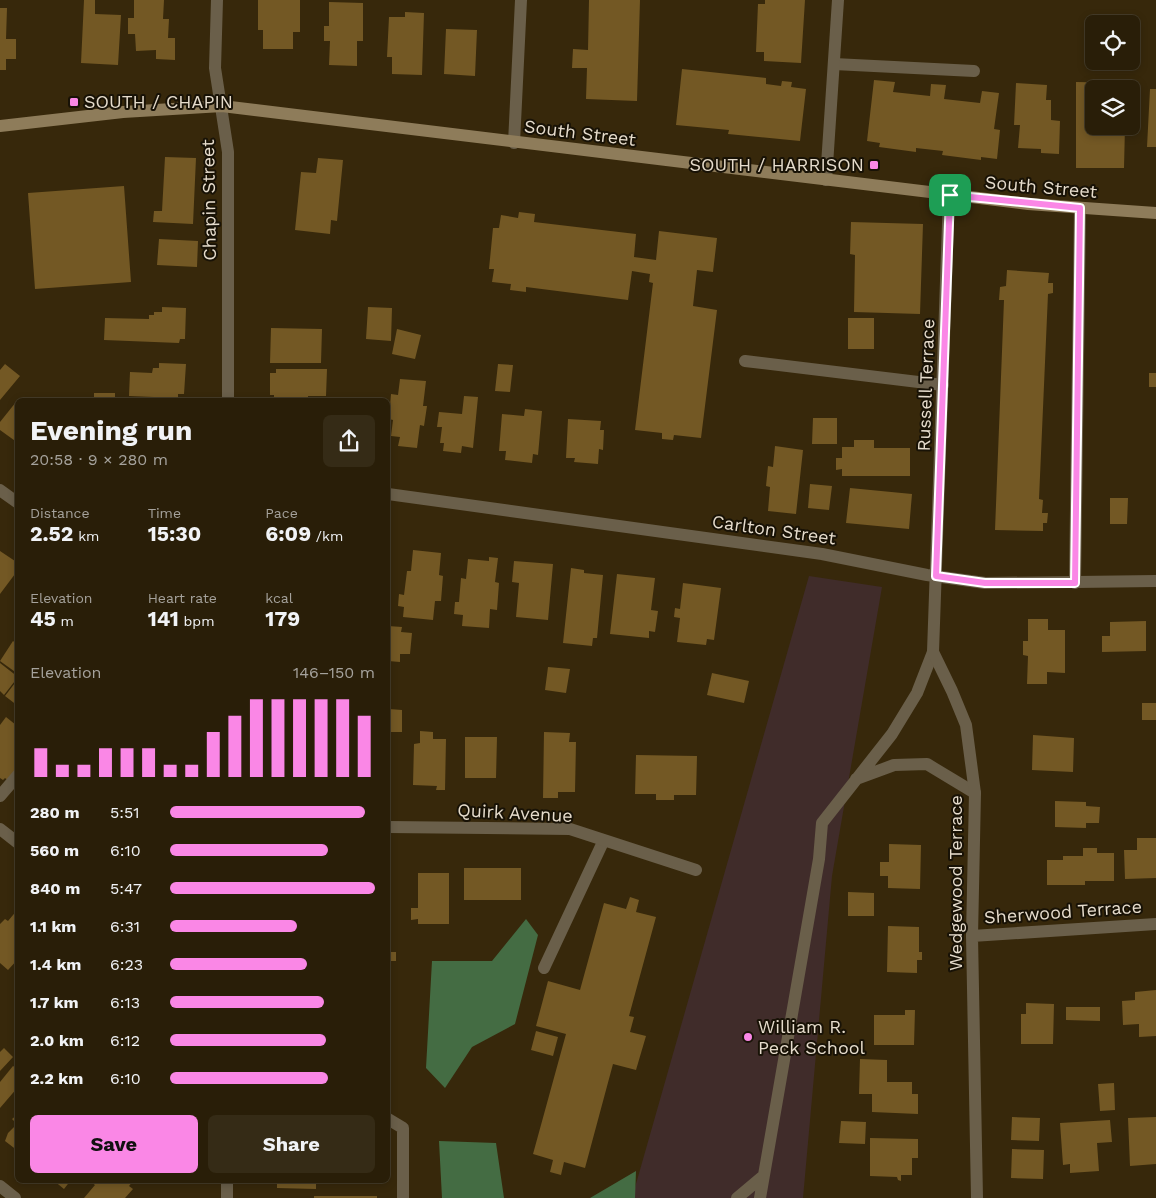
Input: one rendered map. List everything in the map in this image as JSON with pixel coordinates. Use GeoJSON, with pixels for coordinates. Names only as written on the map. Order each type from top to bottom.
{"type":"FeatureCollection","features":[{"type":"Feature","properties":{"kind":"main road","name":"South Street"},"geometry":{"type":"LineString","coordinates":[[0,126],[123,112],[222,106],[950,195],[1080,208],[1156,213]]}},
{"type":"Feature","properties":{"kind":"street","name":"Chapin Street"},"geometry":{"type":"LineString","coordinates":[[217,0],[216,68],[228,152],[228,398]]}},
{"type":"Feature","properties":{"kind":"street"},"geometry":{"type":"LineString","coordinates":[[514,143],[520,0]]}},
{"type":"Feature","properties":{"kind":"street"},"geometry":{"type":"LineString","coordinates":[[826,180],[838,0]]}},
{"type":"Feature","properties":{"kind":"street"},"geometry":{"type":"LineString","coordinates":[[834,64],[974,71]]}},
{"type":"Feature","properties":{"kind":"street","name":"Russell Terrace"},"geometry":{"type":"LineString","coordinates":[[936,576],[950,195]]}},
{"type":"Feature","properties":{"kind":"street"},"geometry":{"type":"LineString","coordinates":[[1075,583],[1080,208]]}},
{"type":"Feature","properties":{"kind":"street"},"geometry":{"type":"LineString","coordinates":[[745,361],[943,386]]}},
{"type":"Feature","properties":{"kind":"street"},"geometry":{"type":"LineString","coordinates":[[0,490],[15,501]]}},
{"type":"Feature","properties":{"kind":"street","name":"Carlton Street"},"geometry":{"type":"LineString","coordinates":[[390,494],[822,554],[936,576],[985,583],[1156,581]]}},
{"type":"Feature","properties":{"kind":"street","name":"Wedgewood Terrace"},"geometry":{"type":"LineString","coordinates":[[936,576],[933,652],[966,726],[974,793],[972,936],[977,1198]]}},
{"type":"Feature","properties":{"kind":"street"},"geometry":{"type":"LineString","coordinates":[[760,1198],[762,1177],[819,859],[822,823],[892,734],[917,693],[933,652]]}},
{"type":"Feature","properties":{"kind":"street"},"geometry":{"type":"LineString","coordinates":[[856,779],[894,765],[927,764],[974,793]]}},
{"type":"Feature","properties":{"kind":"street"},"geometry":{"type":"LineString","coordinates":[[0,796],[15,778]]}},
{"type":"Feature","properties":{"kind":"street","name":"Quirk Avenue"},"geometry":{"type":"LineString","coordinates":[[390,827],[570,829],[603,842],[696,870]]}},
{"type":"Feature","properties":{"kind":"street"},"geometry":{"type":"LineString","coordinates":[[0,829],[15,840]]}},
{"type":"Feature","properties":{"kind":"street"},"geometry":{"type":"LineString","coordinates":[[544,968],[603,842]]}},
{"type":"Feature","properties":{"kind":"street","name":"Sherwood Terrace"},"geometry":{"type":"LineString","coordinates":[[972,936],[1156,924]]}},
{"type":"Feature","properties":{"kind":"street"},"geometry":{"type":"LineString","coordinates":[[390,1120],[403,1128],[403,1198]]}},
{"type":"Feature","properties":{"kind":"street"},"geometry":{"type":"LineString","coordinates":[[737,1198],[762,1177]]}},
{"type":"Feature","properties":{"kind":"street"},"geometry":{"type":"LineString","coordinates":[[227,1183],[227,1198]]}},
{"type":"Feature","properties":{"kind":"street"},"geometry":{"type":"LineString","coordinates":[[0,1186],[15,1198]]}},
{"type":"Feature","properties":{"kind":"shaded area","name":"William R. Peck School"},"geometry":{"type":"Polygon","coordinates":[[[809,576],[882,587],[832,876],[803,1198],[632,1198],[809,576]]]}},
{"type":"Feature","properties":{"kind":"green space"},"geometry":{"type":"Polygon","coordinates":[[[526,919],[538,935],[515,1024],[472,1047],[445,1088],[426,1068],[432,961],[492,961],[526,919]]]}},
{"type":"Feature","properties":{"kind":"green space"},"geometry":{"type":"Polygon","coordinates":[[[439,1141],[496,1143],[504,1198],[442,1198],[439,1141]]]}},
{"type":"Feature","properties":{"kind":"green space"},"geometry":{"type":"Polygon","coordinates":[[[636,1171],[635,1198],[590,1198],[636,1171]]]}},
{"type":"Feature","properties":{"kind":"building"},"geometry":{"type":"Polygon","coordinates":[[[84,0],[95,0],[95,14],[121,15],[118,65],[81,63],[84,0]]]}},
{"type":"Feature","properties":{"kind":"building"},"geometry":{"type":"Polygon","coordinates":[[[134,0],[164,0],[163,19],[169,19],[168,38],[175,38],[175,60],[156,59],[156,50],[136,51],[135,34],[128,34],[128,18],[134,18],[134,0]]]}},
{"type":"Feature","properties":{"kind":"building"},"geometry":{"type":"Polygon","coordinates":[[[258,0],[300,0],[300,32],[293,32],[293,49],[263,49],[263,30],[258,30],[258,0]]]}},
{"type":"Feature","properties":{"kind":"building"},"geometry":{"type":"Polygon","coordinates":[[[589,0],[640,0],[637,101],[586,99],[587,68],[572,68],[573,49],[588,50],[589,0]]]}},
{"type":"Feature","properties":{"kind":"building"},"geometry":{"type":"Polygon","coordinates":[[[765,0],[805,0],[801,63],[764,61],[764,52],[756,52],[758,4],[765,4],[765,0]]]}},
{"type":"Feature","properties":{"kind":"building"},"geometry":{"type":"Polygon","coordinates":[[[329,2],[363,3],[363,41],[357,41],[357,66],[329,65],[330,41],[324,41],[324,26],[329,26],[329,2]]]}},
{"type":"Feature","properties":{"kind":"building"},"geometry":{"type":"Polygon","coordinates":[[[0,8],[7,8],[6,39],[16,39],[16,59],[6,59],[6,70],[0,70],[0,8]]]}},
{"type":"Feature","properties":{"kind":"building"},"geometry":{"type":"Polygon","coordinates":[[[405,12],[424,13],[422,75],[392,74],[392,57],[387,57],[389,17],[405,17],[405,12]]]}},
{"type":"Feature","properties":{"kind":"building"},"geometry":{"type":"Polygon","coordinates":[[[446,29],[477,30],[475,76],[444,74],[446,29]]]}},
{"type":"Feature","properties":{"kind":"building"},"geometry":{"type":"Polygon","coordinates":[[[682,69],[766,78],[766,84],[781,86],[782,81],[792,82],[791,87],[806,89],[800,141],[728,134],[729,130],[676,125],[682,69]]]}},
{"type":"Feature","properties":{"kind":"building"},"geometry":{"type":"Polygon","coordinates":[[[874,80],[895,82],[893,92],[930,96],[931,84],[946,85],[944,99],[980,103],[982,91],[999,93],[994,129],[1000,130],[997,159],[981,157],[981,160],[942,155],[943,151],[916,148],[916,152],[879,147],[880,143],[867,141],[874,80]]]}},
{"type":"Feature","properties":{"kind":"building"},"geometry":{"type":"Polygon","coordinates":[[[1076,82],[1085,82],[1085,135],[1125,135],[1124,168],[1076,168],[1076,82]]]}},
{"type":"Feature","properties":{"kind":"building"},"geometry":{"type":"Polygon","coordinates":[[[1016,83],[1047,85],[1046,100],[1051,100],[1051,120],[1060,121],[1059,154],[1041,153],[1041,149],[1018,148],[1020,125],[1014,125],[1016,83]]]}},
{"type":"Feature","properties":{"kind":"building"},"geometry":{"type":"Polygon","coordinates":[[[1150,89],[1156,89],[1156,147],[1147,147],[1150,89]]]}},
{"type":"Feature","properties":{"kind":"building"},"geometry":{"type":"Polygon","coordinates":[[[165,157],[196,158],[193,224],[153,222],[154,211],[162,211],[165,157]]]}},
{"type":"Feature","properties":{"kind":"building"},"geometry":{"type":"Polygon","coordinates":[[[318,158],[343,160],[337,221],[331,220],[330,234],[295,230],[301,172],[316,173],[318,158]]]}},
{"type":"Feature","properties":{"kind":"building"},"geometry":{"type":"Polygon","coordinates":[[[124,186],[131,282],[35,289],[28,193],[124,186]]]}},
{"type":"Feature","properties":{"kind":"building"},"geometry":{"type":"Polygon","coordinates":[[[519,212],[535,214],[534,222],[636,234],[634,257],[656,260],[659,231],[717,238],[713,272],[697,270],[693,306],[717,310],[701,438],[674,435],[673,440],[662,439],[662,433],[635,430],[653,283],[649,282],[650,274],[632,271],[628,300],[526,287],[526,292],[510,290],[511,284],[492,282],[494,269],[489,269],[493,228],[499,228],[501,215],[518,218],[519,212]]]}},
{"type":"Feature","properties":{"kind":"building"},"geometry":{"type":"Polygon","coordinates":[[[851,222],[923,224],[920,314],[854,312],[855,255],[850,254],[851,222]]]}},
{"type":"Feature","properties":{"kind":"building"},"geometry":{"type":"Polygon","coordinates":[[[159,239],[198,241],[197,267],[157,265],[159,239]]]}},
{"type":"Feature","properties":{"kind":"building"},"geometry":{"type":"Polygon","coordinates":[[[1007,270],[1049,273],[1048,283],[1053,283],[1053,293],[1048,294],[1039,499],[1043,500],[1042,513],[1048,513],[1047,523],[1043,523],[1043,531],[995,530],[1004,300],[999,300],[1000,287],[1006,286],[1007,270]]]}},
{"type":"Feature","properties":{"kind":"building"},"geometry":{"type":"Polygon","coordinates":[[[162,307],[186,308],[185,339],[180,339],[179,343],[104,340],[105,318],[149,319],[149,315],[154,315],[154,312],[162,312],[162,307]]]}},
{"type":"Feature","properties":{"kind":"building"},"geometry":{"type":"Polygon","coordinates":[[[368,307],[392,308],[391,341],[366,339],[368,307]]]}},
{"type":"Feature","properties":{"kind":"building"},"geometry":{"type":"Polygon","coordinates":[[[848,318],[874,318],[874,349],[848,349],[848,318]]]}},
{"type":"Feature","properties":{"kind":"building"},"geometry":{"type":"Polygon","coordinates":[[[271,328],[322,329],[321,363],[270,363],[271,328]]]}},
{"type":"Feature","properties":{"kind":"building"},"geometry":{"type":"Polygon","coordinates":[[[397,329],[421,335],[415,359],[392,354],[397,329]]]}},
{"type":"Feature","properties":{"kind":"building"},"geometry":{"type":"Polygon","coordinates":[[[159,363],[186,364],[184,394],[178,394],[178,398],[129,396],[130,372],[152,373],[153,368],[159,368],[159,363]]]}},
{"type":"Feature","properties":{"kind":"building"},"geometry":{"type":"Polygon","coordinates":[[[5,364],[20,376],[0,400],[0,370],[5,364]]]}},
{"type":"Feature","properties":{"kind":"building"},"geometry":{"type":"Polygon","coordinates":[[[498,364],[513,365],[510,392],[495,391],[498,364]]]}},
{"type":"Feature","properties":{"kind":"building"},"geometry":{"type":"Polygon","coordinates":[[[276,369],[327,369],[326,396],[274,398],[274,395],[270,395],[270,373],[276,373],[276,369]]]}},
{"type":"Feature","properties":{"kind":"building"},"geometry":{"type":"Polygon","coordinates":[[[1149,373],[1156,373],[1156,387],[1149,387],[1149,373]]]}},
{"type":"Feature","properties":{"kind":"building"},"geometry":{"type":"Polygon","coordinates":[[[400,379],[426,381],[423,406],[427,406],[424,426],[420,425],[417,448],[398,446],[400,437],[391,436],[393,420],[390,419],[391,394],[398,395],[400,379]]]}},
{"type":"Feature","properties":{"kind":"building"},"geometry":{"type":"Polygon","coordinates":[[[94,393],[115,393],[115,398],[94,398],[94,393]]]}},
{"type":"Feature","properties":{"kind":"building"},"geometry":{"type":"Polygon","coordinates":[[[464,396],[478,397],[473,448],[462,446],[461,453],[443,451],[444,443],[440,443],[442,427],[437,427],[439,412],[462,414],[464,396]]]}},
{"type":"Feature","properties":{"kind":"building"},"geometry":{"type":"Polygon","coordinates":[[[15,403],[15,441],[0,430],[0,422],[15,403]]]}},
{"type":"Feature","properties":{"kind":"building"},"geometry":{"type":"Polygon","coordinates":[[[525,409],[542,411],[538,455],[533,454],[532,463],[505,460],[506,451],[499,451],[502,414],[524,416],[525,409]]]}},
{"type":"Feature","properties":{"kind":"building"},"geometry":{"type":"Polygon","coordinates":[[[813,418],[837,418],[837,444],[812,444],[813,418]]]}},
{"type":"Feature","properties":{"kind":"building"},"geometry":{"type":"Polygon","coordinates":[[[568,419],[601,421],[600,430],[604,430],[603,450],[599,449],[598,464],[574,462],[575,458],[566,458],[568,419]]]}},
{"type":"Feature","properties":{"kind":"building"},"geometry":{"type":"Polygon","coordinates":[[[854,440],[874,440],[874,448],[910,448],[910,476],[842,476],[842,469],[836,470],[836,458],[842,458],[842,447],[854,447],[854,440]]]}},
{"type":"Feature","properties":{"kind":"building"},"geometry":{"type":"Polygon","coordinates":[[[775,446],[803,450],[796,514],[768,511],[770,487],[766,486],[768,466],[773,467],[775,446]]]}},
{"type":"Feature","properties":{"kind":"building"},"geometry":{"type":"Polygon","coordinates":[[[810,484],[832,486],[829,510],[808,508],[810,484]]]}},
{"type":"Feature","properties":{"kind":"building"},"geometry":{"type":"Polygon","coordinates":[[[850,488],[912,494],[909,529],[846,523],[850,488]]]}},
{"type":"Feature","properties":{"kind":"building"},"geometry":{"type":"Polygon","coordinates":[[[1110,498],[1128,498],[1127,524],[1110,524],[1110,498]]]}},
{"type":"Feature","properties":{"kind":"building"},"geometry":{"type":"Polygon","coordinates":[[[413,550],[441,553],[439,575],[443,576],[441,601],[435,601],[433,620],[403,617],[404,607],[398,606],[399,594],[404,595],[407,571],[411,571],[413,550]]]}},
{"type":"Feature","properties":{"kind":"building"},"geometry":{"type":"Polygon","coordinates":[[[0,551],[15,561],[15,574],[0,594],[0,551]]]}},
{"type":"Feature","properties":{"kind":"building"},"geometry":{"type":"Polygon","coordinates":[[[489,557],[498,558],[495,582],[499,583],[497,610],[490,609],[489,628],[462,626],[463,615],[454,614],[455,602],[459,602],[461,578],[466,579],[468,559],[489,561],[489,557]]]}},
{"type":"Feature","properties":{"kind":"building"},"geometry":{"type":"Polygon","coordinates":[[[514,561],[553,564],[548,620],[516,617],[519,583],[512,582],[514,561]]]}},
{"type":"Feature","properties":{"kind":"building"},"geometry":{"type":"Polygon","coordinates":[[[571,568],[584,570],[584,573],[603,575],[597,638],[593,638],[592,646],[563,643],[571,568]]]}},
{"type":"Feature","properties":{"kind":"building"},"geometry":{"type":"Polygon","coordinates":[[[617,574],[655,578],[651,610],[658,611],[655,632],[649,631],[649,638],[610,634],[617,574]]]}},
{"type":"Feature","properties":{"kind":"building"},"geometry":{"type":"Polygon","coordinates":[[[683,583],[721,588],[714,640],[707,639],[706,645],[677,642],[680,618],[674,617],[675,608],[680,609],[683,583]]]}},
{"type":"Feature","properties":{"kind":"building"},"geometry":{"type":"Polygon","coordinates":[[[1028,619],[1048,619],[1048,630],[1065,630],[1065,673],[1047,672],[1047,684],[1027,684],[1028,656],[1023,655],[1023,641],[1028,641],[1028,619]]]}},
{"type":"Feature","properties":{"kind":"building"},"geometry":{"type":"Polygon","coordinates":[[[1146,621],[1146,651],[1102,652],[1102,636],[1110,636],[1110,622],[1146,621]]]}},
{"type":"Feature","properties":{"kind":"building"},"geometry":{"type":"Polygon","coordinates":[[[390,626],[402,627],[401,632],[412,633],[410,654],[400,654],[400,662],[390,661],[390,626]]]}},
{"type":"Feature","properties":{"kind":"building"},"geometry":{"type":"Polygon","coordinates":[[[13,641],[15,643],[15,672],[0,661],[13,641]]]}},
{"type":"Feature","properties":{"kind":"building"},"geometry":{"type":"Polygon","coordinates":[[[0,663],[15,675],[15,681],[4,695],[0,691],[0,663]]]}},
{"type":"Feature","properties":{"kind":"building"},"geometry":{"type":"Polygon","coordinates":[[[548,667],[570,669],[566,693],[545,690],[548,667]]]}},
{"type":"Feature","properties":{"kind":"building"},"geometry":{"type":"Polygon","coordinates":[[[712,673],[749,681],[744,703],[707,695],[712,673]]]}},
{"type":"Feature","properties":{"kind":"building"},"geometry":{"type":"Polygon","coordinates":[[[15,683],[15,704],[5,696],[15,683]]]}},
{"type":"Feature","properties":{"kind":"building"},"geometry":{"type":"Polygon","coordinates":[[[1142,703],[1156,703],[1156,720],[1142,720],[1142,703]]]}},
{"type":"Feature","properties":{"kind":"building"},"geometry":{"type":"Polygon","coordinates":[[[390,709],[402,710],[402,732],[390,732],[390,709]]]}},
{"type":"Feature","properties":{"kind":"building"},"geometry":{"type":"Polygon","coordinates":[[[6,717],[15,724],[15,774],[9,781],[5,778],[3,780],[0,778],[0,725],[6,717]]]}},
{"type":"Feature","properties":{"kind":"building"},"geometry":{"type":"Polygon","coordinates":[[[420,731],[433,732],[433,739],[446,739],[445,790],[436,790],[437,786],[413,785],[414,744],[420,743],[420,731]]]}},
{"type":"Feature","properties":{"kind":"building"},"geometry":{"type":"Polygon","coordinates":[[[544,732],[570,733],[569,742],[576,742],[575,792],[558,792],[558,798],[543,798],[544,732]]]}},
{"type":"Feature","properties":{"kind":"building"},"geometry":{"type":"Polygon","coordinates":[[[1033,735],[1074,738],[1073,772],[1032,770],[1033,735]]]}},
{"type":"Feature","properties":{"kind":"building"},"geometry":{"type":"Polygon","coordinates":[[[465,737],[497,737],[496,778],[465,778],[465,737]]]}},
{"type":"Feature","properties":{"kind":"building"},"geometry":{"type":"Polygon","coordinates":[[[636,755],[697,756],[696,795],[674,795],[674,800],[656,800],[656,794],[635,794],[636,755]]]}},
{"type":"Feature","properties":{"kind":"building"},"geometry":{"type":"Polygon","coordinates":[[[1055,801],[1086,802],[1086,806],[1100,807],[1099,823],[1086,823],[1086,828],[1055,827],[1055,801]]]}},
{"type":"Feature","properties":{"kind":"building"},"geometry":{"type":"Polygon","coordinates":[[[1137,838],[1156,838],[1156,878],[1125,879],[1124,850],[1137,850],[1137,838]]]}},
{"type":"Feature","properties":{"kind":"building"},"geometry":{"type":"Polygon","coordinates":[[[889,844],[921,845],[920,889],[888,888],[888,876],[880,876],[880,862],[889,862],[889,844]]]}},
{"type":"Feature","properties":{"kind":"building"},"geometry":{"type":"Polygon","coordinates":[[[1083,848],[1097,848],[1097,853],[1114,853],[1114,881],[1085,881],[1085,885],[1047,885],[1047,860],[1063,860],[1063,856],[1083,856],[1083,848]]]}},
{"type":"Feature","properties":{"kind":"building"},"geometry":{"type":"Polygon","coordinates":[[[464,868],[521,868],[521,900],[464,900],[464,868]]]}},
{"type":"Feature","properties":{"kind":"building"},"geometry":{"type":"Polygon","coordinates":[[[418,873],[449,873],[449,924],[418,924],[418,919],[411,920],[411,908],[418,908],[418,873]]]}},
{"type":"Feature","properties":{"kind":"building"},"geometry":{"type":"Polygon","coordinates":[[[848,892],[874,893],[874,916],[848,916],[848,892]]]}},
{"type":"Feature","properties":{"kind":"building"},"geometry":{"type":"Polygon","coordinates":[[[630,897],[639,900],[636,912],[656,917],[629,1016],[634,1017],[630,1032],[646,1036],[636,1070],[613,1064],[585,1168],[564,1162],[561,1175],[550,1172],[553,1160],[533,1154],[566,1034],[536,1026],[548,981],[580,990],[604,903],[626,909],[630,897]]]}},
{"type":"Feature","properties":{"kind":"building"},"geometry":{"type":"Polygon","coordinates":[[[15,913],[15,962],[8,970],[0,963],[0,924],[5,919],[8,921],[15,913]]]}},
{"type":"Feature","properties":{"kind":"building"},"geometry":{"type":"Polygon","coordinates":[[[888,926],[919,927],[919,952],[922,952],[922,960],[917,960],[917,973],[887,972],[888,926]]]}},
{"type":"Feature","properties":{"kind":"building"},"geometry":{"type":"Polygon","coordinates":[[[390,952],[396,952],[396,961],[390,961],[390,952]]]}},
{"type":"Feature","properties":{"kind":"building"},"geometry":{"type":"Polygon","coordinates":[[[391,987],[391,1005],[390,1005],[391,987]]]}},
{"type":"Feature","properties":{"kind":"building"},"geometry":{"type":"Polygon","coordinates":[[[1156,990],[1156,1036],[1139,1037],[1139,1024],[1123,1025],[1122,1001],[1135,1000],[1135,992],[1156,990]]]}},
{"type":"Feature","properties":{"kind":"building"},"geometry":{"type":"Polygon","coordinates":[[[1026,1003],[1054,1004],[1053,1044],[1021,1044],[1021,1014],[1026,1014],[1026,1003]]]}},
{"type":"Feature","properties":{"kind":"building"},"geometry":{"type":"Polygon","coordinates":[[[1066,1007],[1100,1007],[1100,1021],[1066,1020],[1066,1007]]]}},
{"type":"Feature","properties":{"kind":"building"},"geometry":{"type":"Polygon","coordinates":[[[905,1010],[915,1010],[914,1045],[874,1045],[874,1015],[905,1015],[905,1010]]]}},
{"type":"Feature","properties":{"kind":"building"},"geometry":{"type":"Polygon","coordinates":[[[536,1031],[558,1037],[553,1056],[531,1050],[536,1031]]]}},
{"type":"Feature","properties":{"kind":"building"},"geometry":{"type":"Polygon","coordinates":[[[4,1048],[13,1057],[0,1071],[0,1052],[4,1048]]]}},
{"type":"Feature","properties":{"kind":"building"},"geometry":{"type":"Polygon","coordinates":[[[860,1059],[887,1060],[887,1082],[912,1082],[912,1094],[918,1094],[918,1114],[872,1112],[872,1094],[859,1094],[860,1059]]]}},
{"type":"Feature","properties":{"kind":"building"},"geometry":{"type":"Polygon","coordinates":[[[13,1066],[15,1067],[15,1090],[0,1108],[0,1082],[13,1066]]]}},
{"type":"Feature","properties":{"kind":"building"},"geometry":{"type":"Polygon","coordinates":[[[1114,1083],[1115,1110],[1100,1111],[1098,1084],[1114,1083]]]}},
{"type":"Feature","properties":{"kind":"building"},"geometry":{"type":"Polygon","coordinates":[[[1012,1117],[1040,1118],[1039,1141],[1011,1140],[1012,1117]]]}},
{"type":"Feature","properties":{"kind":"building"},"geometry":{"type":"Polygon","coordinates":[[[1156,1117],[1156,1164],[1130,1166],[1128,1118],[1156,1117]]]}},
{"type":"Feature","properties":{"kind":"building"},"geometry":{"type":"Polygon","coordinates":[[[1110,1120],[1112,1142],[1097,1143],[1099,1171],[1070,1173],[1070,1164],[1063,1165],[1060,1123],[1110,1120]]]}},
{"type":"Feature","properties":{"kind":"building"},"geometry":{"type":"Polygon","coordinates":[[[841,1121],[866,1122],[865,1144],[839,1143],[841,1121]]]}},
{"type":"Feature","properties":{"kind":"building"},"geometry":{"type":"Polygon","coordinates":[[[15,1126],[15,1149],[5,1141],[8,1133],[15,1126]]]}},
{"type":"Feature","properties":{"kind":"building"},"geometry":{"type":"Polygon","coordinates":[[[870,1138],[918,1139],[918,1158],[912,1158],[912,1175],[901,1175],[901,1181],[897,1177],[870,1176],[870,1138]]]}},
{"type":"Feature","properties":{"kind":"building"},"geometry":{"type":"Polygon","coordinates":[[[1012,1149],[1044,1150],[1043,1179],[1011,1178],[1012,1149]]]}},
{"type":"Feature","properties":{"kind":"building"},"geometry":{"type":"Polygon","coordinates":[[[57,1183],[69,1183],[64,1189],[57,1183]]]}},
{"type":"Feature","properties":{"kind":"building"},"geometry":{"type":"Polygon","coordinates":[[[92,1183],[132,1183],[129,1186],[133,1189],[125,1198],[84,1198],[95,1185],[92,1183]]]}},
{"type":"Feature","properties":{"kind":"building"},"geometry":{"type":"Polygon","coordinates":[[[277,1183],[316,1183],[316,1189],[277,1188],[277,1183]]]}},
{"type":"Feature","properties":{"kind":"building"},"geometry":{"type":"Polygon","coordinates":[[[314,1196],[377,1196],[377,1198],[314,1198],[314,1196]]]}},
{"type":"Feature","properties":{"kind":"place","name":"SOUTH / CHAPIN"},"geometry":{"type":"Point","coordinates":[74,102]}},
{"type":"Feature","properties":{"kind":"place","name":"SOUTH / HARRISON"},"geometry":{"type":"Point","coordinates":[874,165]}},
{"type":"Feature","properties":{"kind":"place","name":"William R. Peck School"},"geometry":{"type":"Point","coordinates":[748,1037]}},
{"type":"Feature","properties":{"kind":"route"},"geometry":{"type":"LineString","coordinates":[[950,195],[1080,208],[1075,583],[985,583],[936,576],[950,195]]}}]}
